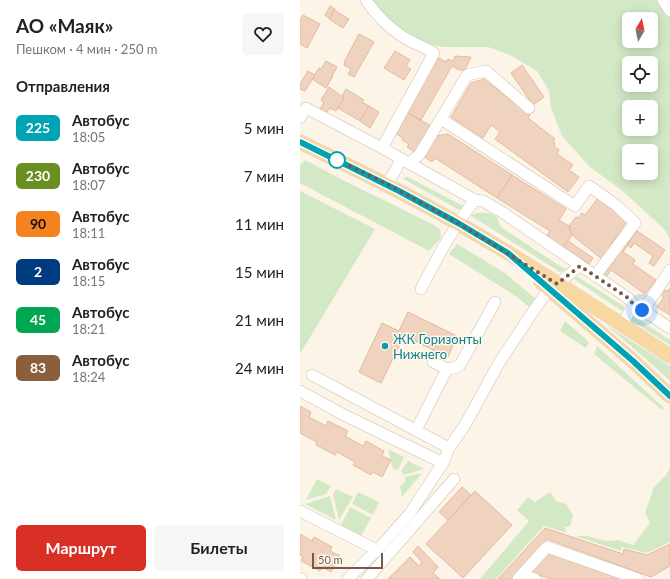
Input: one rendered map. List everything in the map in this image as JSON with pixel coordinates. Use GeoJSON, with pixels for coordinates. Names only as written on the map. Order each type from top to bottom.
{"type":"FeatureCollection","features":[{"type":"Feature","properties":{"kind":"main road"},"geometry":{"type":"LineString","coordinates":[[300,142],[387,184],[458,223],[508,253],[553,286],[670,396]]}},
{"type":"Feature","properties":{"kind":"main road"},"geometry":{"type":"LineString","coordinates":[[553,286],[622,324],[670,356]]}},
{"type":"Feature","properties":{"kind":"lane"},"geometry":{"type":"LineString","coordinates":[[366,0],[374,12],[404,38],[434,53],[382,148]]}},
{"type":"Feature","properties":{"kind":"lane"},"geometry":{"type":"LineString","coordinates":[[663,0],[670,11]]}},
{"type":"Feature","properties":{"kind":"lane"},"geometry":{"type":"LineString","coordinates":[[387,184],[405,162],[419,155],[467,75],[486,71],[529,108]]}},
{"type":"Feature","properties":{"kind":"lane"},"geometry":{"type":"LineString","coordinates":[[300,118],[306,108],[382,148],[475,200],[482,201],[502,212],[628,298],[638,308],[670,328]]}},
{"type":"Feature","properties":{"kind":"lane"},"geometry":{"type":"LineString","coordinates":[[441,119],[575,206],[589,186],[616,205],[635,223],[595,276]]}},
{"type":"Feature","properties":{"kind":"lane"},"geometry":{"type":"LineString","coordinates":[[421,289],[458,223],[475,200]]}},
{"type":"Feature","properties":{"kind":"lane"},"geometry":{"type":"LineString","coordinates":[[367,579],[383,550],[410,513],[443,463],[449,448],[465,425],[499,363],[532,313],[553,286],[580,266]]}},
{"type":"Feature","properties":{"kind":"lane"},"geometry":{"type":"LineString","coordinates":[[622,324],[638,308],[670,270]]}},
{"type":"Feature","properties":{"kind":"lane"},"geometry":{"type":"LineString","coordinates":[[433,362],[447,369],[456,368],[460,365],[495,302]]}},
{"type":"Feature","properties":{"kind":"lane"},"geometry":{"type":"LineString","coordinates":[[416,430],[447,369]]}},
{"type":"Feature","properties":{"kind":"lane"},"geometry":{"type":"LineString","coordinates":[[312,374],[449,448]]}},
{"type":"Feature","properties":{"kind":"lane"},"geometry":{"type":"LineString","coordinates":[[300,391],[344,415],[443,463]]}},
{"type":"Feature","properties":{"kind":"lane"},"geometry":{"type":"LineString","coordinates":[[348,579],[383,550],[454,479]]}},
{"type":"Feature","properties":{"kind":"lane"},"geometry":{"type":"LineString","coordinates":[[300,512],[383,550]]}},
{"type":"Feature","properties":{"kind":"lane"},"geometry":{"type":"LineString","coordinates":[[520,577],[548,547],[638,579]]}},
{"type":"Feature","properties":{"kind":"lane"},"geometry":{"type":"LineString","coordinates":[[520,577],[535,579]]}},
{"type":"Feature","properties":{"kind":"green space"},"geometry":{"type":"Polygon","coordinates":[[[370,0],[670,0],[670,240],[665,230],[624,192],[590,167],[562,136],[551,108],[549,91],[537,71],[510,55],[488,47],[442,47],[409,37],[394,25],[370,0]]]}},
{"type":"Feature","properties":{"kind":"green space"},"geometry":{"type":"Polygon","coordinates":[[[305,160],[432,224],[440,229],[441,238],[429,251],[300,183],[300,164],[302,164],[305,160]]]}},
{"type":"Feature","properties":{"kind":"green space"},"geometry":{"type":"Polygon","coordinates":[[[408,177],[463,206],[461,211],[402,178],[408,177]]]}},
{"type":"Feature","properties":{"kind":"green space"},"geometry":{"type":"Polygon","coordinates":[[[300,191],[375,229],[300,354],[300,191]]]}},
{"type":"Feature","properties":{"kind":"green space"},"geometry":{"type":"Polygon","coordinates":[[[477,213],[489,213],[497,217],[501,227],[566,270],[560,272],[471,215],[477,213]]]}},
{"type":"Feature","properties":{"kind":"green space"},"geometry":{"type":"Polygon","coordinates":[[[457,244],[505,273],[536,299],[531,309],[517,297],[449,254],[457,244]]]}},
{"type":"Feature","properties":{"kind":"green space"},"geometry":{"type":"Polygon","coordinates":[[[578,277],[625,307],[624,310],[622,311],[574,279],[578,277]]]}},
{"type":"Feature","properties":{"kind":"green space"},"geometry":{"type":"Polygon","coordinates":[[[633,316],[670,340],[670,345],[629,319],[633,316]]]}},
{"type":"Feature","properties":{"kind":"green space"},"geometry":{"type":"Polygon","coordinates":[[[565,321],[589,342],[586,348],[560,331],[565,321]]]}},
{"type":"Feature","properties":{"kind":"green space"},"geometry":{"type":"Polygon","coordinates":[[[605,324],[670,366],[670,381],[645,358],[605,324]]]}},
{"type":"Feature","properties":{"kind":"green space"},"geometry":{"type":"Polygon","coordinates":[[[597,346],[664,408],[662,410],[594,354],[597,346]]]}},
{"type":"Feature","properties":{"kind":"green space"},"geometry":{"type":"Polygon","coordinates":[[[388,449],[404,457],[398,470],[393,469],[388,449]]]}},
{"type":"Feature","properties":{"kind":"green space"},"geometry":{"type":"Polygon","coordinates":[[[408,461],[424,469],[404,475],[401,471],[408,461]]]}},
{"type":"Feature","properties":{"kind":"green space"},"geometry":{"type":"Polygon","coordinates":[[[670,468],[670,541],[668,543],[647,553],[622,547],[621,551],[575,536],[587,536],[606,541],[617,540],[633,545],[650,523],[645,513],[654,487],[667,474],[670,468]]]}},
{"type":"Feature","properties":{"kind":"green space"},"geometry":{"type":"Polygon","coordinates":[[[422,473],[402,497],[400,486],[405,482],[405,477],[422,473]]]}},
{"type":"Feature","properties":{"kind":"green space"},"geometry":{"type":"Polygon","coordinates":[[[317,479],[331,486],[326,494],[306,500],[317,479]]]}},
{"type":"Feature","properties":{"kind":"green space"},"geometry":{"type":"Polygon","coordinates":[[[336,489],[353,497],[339,520],[333,495],[336,489]]]}},
{"type":"Feature","properties":{"kind":"green space"},"geometry":{"type":"Polygon","coordinates":[[[358,492],[379,502],[373,515],[352,504],[358,492]]]}},
{"type":"Feature","properties":{"kind":"green space"},"geometry":{"type":"Polygon","coordinates":[[[550,492],[556,501],[566,504],[573,515],[570,526],[564,527],[567,533],[544,526],[496,579],[480,579],[529,521],[517,510],[528,497],[535,502],[550,492]]]}},
{"type":"Feature","properties":{"kind":"green space"},"geometry":{"type":"Polygon","coordinates":[[[330,496],[336,520],[305,504],[330,496]]]}},
{"type":"Feature","properties":{"kind":"green space"},"geometry":{"type":"Polygon","coordinates":[[[350,507],[371,518],[359,540],[339,529],[350,507]]]}},
{"type":"Feature","properties":{"kind":"building"},"geometry":{"type":"Polygon","coordinates":[[[330,6],[335,9],[329,18],[325,15],[330,6]]]}},
{"type":"Feature","properties":{"kind":"building"},"geometry":{"type":"Polygon","coordinates":[[[334,10],[349,19],[343,28],[329,19],[334,10]]]}},
{"type":"Feature","properties":{"kind":"building"},"geometry":{"type":"Polygon","coordinates":[[[303,15],[320,24],[307,48],[300,44],[300,21],[303,15]]]}},
{"type":"Feature","properties":{"kind":"building"},"geometry":{"type":"Polygon","coordinates":[[[359,34],[374,42],[354,77],[348,74],[351,69],[344,65],[344,62],[359,34]]]}},
{"type":"Feature","properties":{"kind":"building"},"geometry":{"type":"Polygon","coordinates":[[[395,51],[410,60],[406,66],[411,69],[404,80],[384,68],[395,51]]]}},
{"type":"Feature","properties":{"kind":"building"},"geometry":{"type":"Polygon","coordinates":[[[435,56],[446,62],[448,59],[453,61],[455,56],[471,57],[465,70],[459,70],[452,66],[421,120],[404,111],[435,56]]]}},
{"type":"Feature","properties":{"kind":"building"},"geometry":{"type":"Polygon","coordinates":[[[326,61],[337,67],[326,88],[312,79],[319,68],[321,69],[326,61]]]}},
{"type":"Feature","properties":{"kind":"building"},"geometry":{"type":"Polygon","coordinates":[[[522,65],[544,97],[533,105],[511,73],[522,65]]]}},
{"type":"Feature","properties":{"kind":"building"},"geometry":{"type":"Polygon","coordinates":[[[308,71],[315,75],[305,91],[300,89],[300,84],[308,71]]]}},
{"type":"Feature","properties":{"kind":"building"},"geometry":{"type":"Polygon","coordinates":[[[484,79],[530,115],[528,118],[555,139],[553,141],[555,143],[554,146],[559,150],[557,154],[573,165],[569,170],[579,177],[568,192],[495,139],[500,132],[491,125],[483,138],[451,117],[471,83],[484,79]]]}},
{"type":"Feature","properties":{"kind":"building"},"geometry":{"type":"Polygon","coordinates":[[[329,87],[344,98],[336,111],[330,108],[326,113],[320,109],[324,102],[321,100],[329,87]]]}},
{"type":"Feature","properties":{"kind":"building"},"geometry":{"type":"Polygon","coordinates":[[[346,89],[364,100],[362,102],[369,106],[360,121],[338,108],[344,98],[342,96],[346,89]]]}},
{"type":"Feature","properties":{"kind":"building"},"geometry":{"type":"Polygon","coordinates":[[[369,106],[379,112],[370,128],[360,121],[369,106]]]}},
{"type":"Feature","properties":{"kind":"building"},"geometry":{"type":"Polygon","coordinates":[[[404,111],[431,126],[416,153],[407,147],[409,144],[402,140],[403,138],[393,132],[404,111]]]}},
{"type":"Feature","properties":{"kind":"building"},"geometry":{"type":"Polygon","coordinates":[[[448,134],[512,175],[497,198],[435,158],[432,162],[423,156],[435,136],[448,134]]]}},
{"type":"Feature","properties":{"kind":"building"},"geometry":{"type":"Polygon","coordinates":[[[512,175],[566,209],[559,220],[569,226],[572,235],[563,248],[546,237],[550,231],[497,198],[512,175]]]}},
{"type":"Feature","properties":{"kind":"building"},"geometry":{"type":"Polygon","coordinates":[[[598,198],[627,221],[610,246],[614,250],[603,260],[572,235],[569,226],[576,217],[578,218],[582,213],[585,215],[598,198]]]}},
{"type":"Feature","properties":{"kind":"building"},"geometry":{"type":"Polygon","coordinates":[[[637,231],[665,250],[654,266],[649,263],[653,256],[634,243],[631,248],[627,245],[637,231]]]}},
{"type":"Feature","properties":{"kind":"building"},"geometry":{"type":"Polygon","coordinates":[[[626,239],[630,241],[623,252],[635,260],[633,264],[656,280],[645,294],[611,270],[606,277],[601,274],[610,262],[613,264],[616,260],[613,258],[626,239]]]}},
{"type":"Feature","properties":{"kind":"building"},"geometry":{"type":"Polygon","coordinates":[[[568,241],[593,258],[589,264],[563,248],[568,241]]]}},
{"type":"Feature","properties":{"kind":"building"},"geometry":{"type":"Polygon","coordinates":[[[670,288],[670,315],[657,307],[664,297],[662,296],[665,290],[668,291],[670,288]]]}},
{"type":"Feature","properties":{"kind":"building","name":"ЖК Горизонты Нижнего"},"geometry":{"type":"Polygon","coordinates":[[[408,312],[457,336],[448,357],[404,336],[381,383],[359,372],[382,323],[399,331],[408,312]]]}},
{"type":"Feature","properties":{"kind":"building"},"geometry":{"type":"Polygon","coordinates":[[[300,406],[311,412],[309,417],[326,426],[328,421],[348,431],[345,436],[363,446],[366,441],[384,451],[382,456],[391,460],[382,477],[373,472],[371,475],[353,465],[355,462],[337,452],[335,455],[316,445],[317,442],[300,433],[300,406]]]}},
{"type":"Feature","properties":{"kind":"building"},"geometry":{"type":"Polygon","coordinates":[[[462,487],[471,495],[448,520],[439,512],[462,487]]]}},
{"type":"Feature","properties":{"kind":"building"},"geometry":{"type":"Polygon","coordinates":[[[475,491],[512,525],[463,578],[426,544],[475,491]]]}},
{"type":"Feature","properties":{"kind":"building"},"geometry":{"type":"Polygon","coordinates":[[[545,528],[623,554],[624,549],[647,555],[670,544],[670,566],[651,577],[547,539],[512,579],[498,579],[545,528]]]}},
{"type":"Feature","properties":{"kind":"building"},"geometry":{"type":"Polygon","coordinates":[[[300,534],[312,541],[314,537],[318,539],[332,547],[330,551],[340,556],[331,572],[322,567],[320,571],[301,561],[303,557],[300,555],[300,534]]]}},
{"type":"Feature","properties":{"kind":"building"},"geometry":{"type":"Polygon","coordinates":[[[418,546],[438,567],[433,573],[440,579],[388,579],[410,557],[419,566],[422,562],[413,552],[418,546]]]}},
{"type":"Feature","properties":{"kind":"building"},"geometry":{"type":"Polygon","coordinates":[[[548,550],[622,579],[551,579],[529,572],[548,550]]]}},
{"type":"Feature","properties":{"kind":"bus line","name":"225"},"geometry":{"type":"LineString","coordinates":[[300,142],[387,184],[458,223],[508,253],[633,361],[670,396]]}},
{"type":"Feature","properties":{"kind":"place","name":"ЖК Горизонты Нижнего"},"geometry":{"type":"Point","coordinates":[385,346]}},
{"type":"Feature","properties":{"kind":"route"},"geometry":{"type":"LineString","coordinates":[[337,160],[387,184],[458,223],[557,284],[580,266],[628,298],[634,305],[642,310]]}}]}
